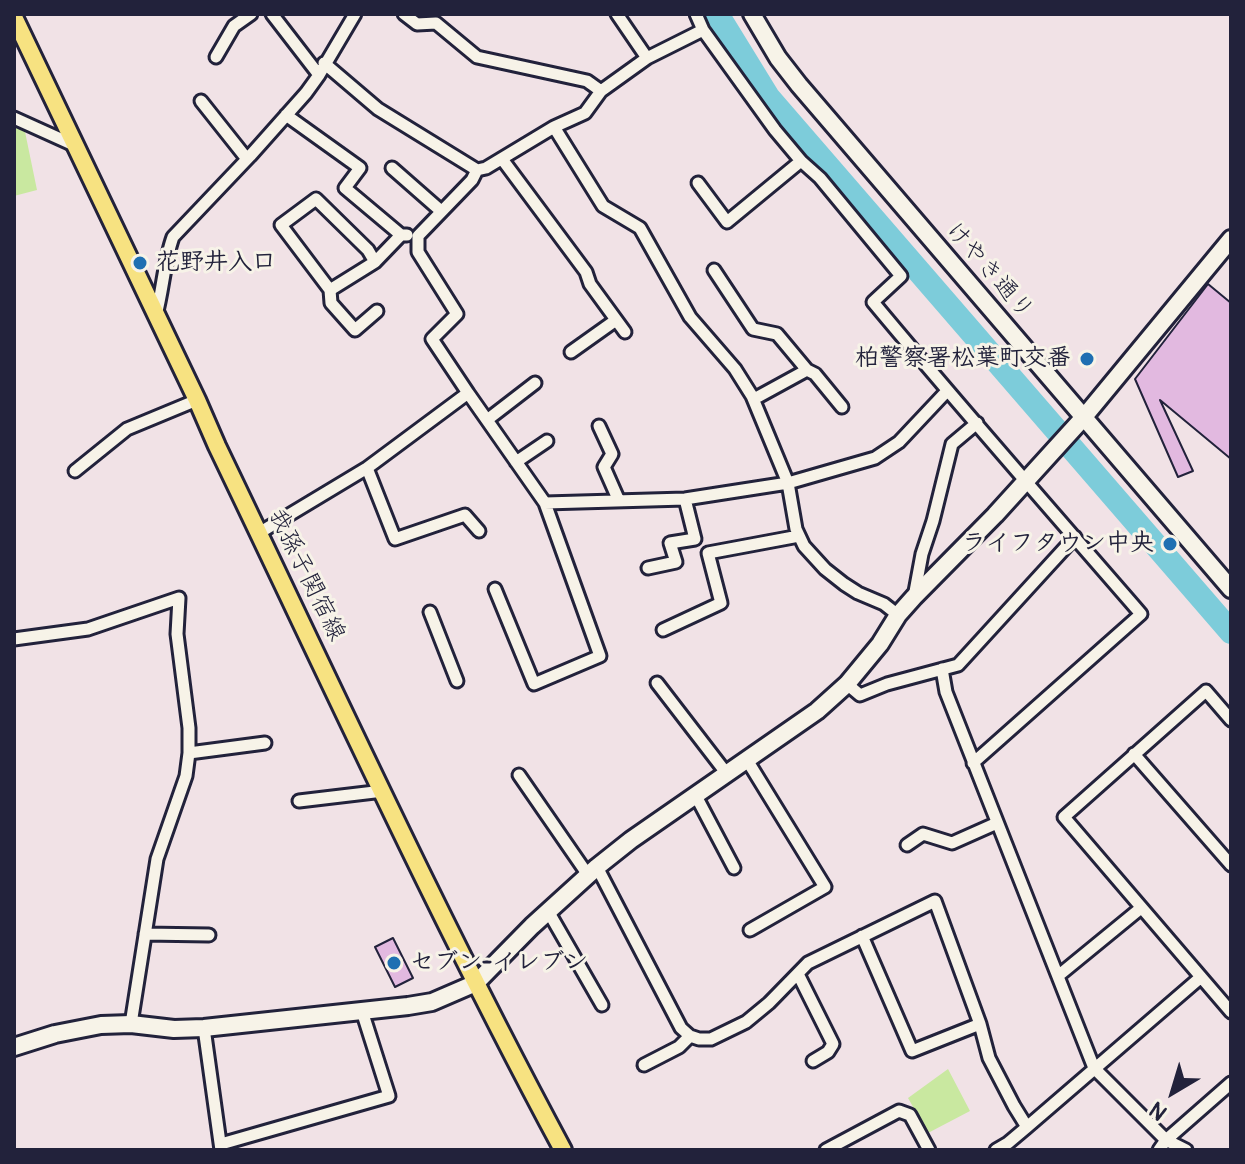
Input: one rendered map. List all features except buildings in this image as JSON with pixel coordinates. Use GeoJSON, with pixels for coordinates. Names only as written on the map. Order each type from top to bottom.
{"type":"FeatureCollection","features":[{"type":"Feature","properties":{"kind":"main road","name":"我孫子関宿線"},"geometry":{"type":"LineString","coordinates":[[14,17],[476,983],[563,1150]]}},
{"type":"Feature","properties":{"kind":"street"},"geometry":{"type":"LineString","coordinates":[[216,57],[234,26],[251,14]]}},
{"type":"Feature","properties":{"kind":"street"},"geometry":{"type":"LineString","coordinates":[[273,14],[322,69],[378,109],[477,170],[486,168],[554,127],[585,113],[601,91],[647,58],[703,30]]}},
{"type":"Feature","properties":{"kind":"street"},"geometry":{"type":"LineString","coordinates":[[156,315],[173,237],[306,93],[355,14]]}},
{"type":"Feature","properties":{"kind":"street"},"geometry":{"type":"LineString","coordinates":[[404,14],[417,24],[436,23],[477,57],[587,81],[601,91]]}},
{"type":"Feature","properties":{"kind":"street"},"geometry":{"type":"LineString","coordinates":[[617,14],[647,58]]}},
{"type":"Feature","properties":{"kind":"street"},"geometry":{"type":"LineString","coordinates":[[696,14],[703,30],[775,130],[820,178],[901,276],[873,302],[1141,614],[973,763]]}},
{"type":"Feature","properties":{"kind":"street","name":"けやき通り"},"geometry":{"type":"LineString","coordinates":[[752,14],[778,58],[799,85],[1231,589]]}},
{"type":"Feature","properties":{"kind":"street"},"geometry":{"type":"LineString","coordinates":[[201,101],[247,159]]}},
{"type":"Feature","properties":{"kind":"street"},"geometry":{"type":"LineString","coordinates":[[286,115],[360,168],[345,188],[401,235],[418,236]]}},
{"type":"Feature","properties":{"kind":"street"},"geometry":{"type":"LineString","coordinates":[[14,118],[76,146]]}},
{"type":"Feature","properties":{"kind":"street"},"geometry":{"type":"LineString","coordinates":[[554,127],[603,206],[640,228],[690,317],[735,369],[754,399],[788,483],[796,529],[804,546],[825,569],[858,593],[884,604],[898,615]]}},
{"type":"Feature","properties":{"kind":"street"},"geometry":{"type":"LineString","coordinates":[[502,159],[586,272],[590,284],[625,332]]}},
{"type":"Feature","properties":{"kind":"street"},"geometry":{"type":"LineString","coordinates":[[698,183],[727,222],[801,161]]}},
{"type":"Feature","properties":{"kind":"street"},"geometry":{"type":"LineString","coordinates":[[392,168],[441,211]]}},
{"type":"Feature","properties":{"kind":"street"},"geometry":{"type":"LineString","coordinates":[[477,170],[472,180],[418,236],[418,252],[457,314],[432,339],[545,503],[600,656],[534,684],[495,589]]}},
{"type":"Feature","properties":{"kind":"street"},"geometry":{"type":"LineString","coordinates":[[375,262],[368,250],[316,199],[281,225],[330,290],[331,303],[355,330],[377,311]]}},
{"type":"Feature","properties":{"kind":"street"},"geometry":{"type":"LineString","coordinates":[[330,290],[375,262],[401,235]]}},
{"type":"Feature","properties":{"kind":"street"},"geometry":{"type":"LineString","coordinates":[[14,1047],[82,1027],[131,1024],[174,1029],[204,1028],[432,1002],[476,983],[548,911],[631,840],[817,711],[847,684],[880,644],[898,615],[1084,417],[1231,239]]}},
{"type":"Feature","properties":{"kind":"street"},"geometry":{"type":"LineString","coordinates":[[714,270],[753,329],[777,334],[842,407]]}},
{"type":"Feature","properties":{"kind":"street"},"geometry":{"type":"LineString","coordinates":[[571,352],[616,320]]}},
{"type":"Feature","properties":{"kind":"street"},"geometry":{"type":"LineString","coordinates":[[754,399],[807,370]]}},
{"type":"Feature","properties":{"kind":"street"},"geometry":{"type":"LineString","coordinates":[[487,420],[535,383]]}},
{"type":"Feature","properties":{"kind":"street"},"geometry":{"type":"LineString","coordinates":[[545,503],[685,499],[788,483],[875,458],[899,442],[947,391]]}},
{"type":"Feature","properties":{"kind":"street"},"geometry":{"type":"LineString","coordinates":[[259,533],[367,468],[468,393]]}},
{"type":"Feature","properties":{"kind":"street"},"geometry":{"type":"LineString","coordinates":[[75,471],[127,429],[197,400]]}},
{"type":"Feature","properties":{"kind":"street"},"geometry":{"type":"LineString","coordinates":[[914,597],[922,554],[952,444],[977,423]]}},
{"type":"Feature","properties":{"kind":"street"},"geometry":{"type":"LineString","coordinates":[[599,426],[612,454],[604,467],[619,501]]}},
{"type":"Feature","properties":{"kind":"street"},"geometry":{"type":"LineString","coordinates":[[516,462],[547,441]]}},
{"type":"Feature","properties":{"kind":"street"},"geometry":{"type":"LineString","coordinates":[[367,468],[395,539],[465,515],[479,531]]}},
{"type":"Feature","properties":{"kind":"street"},"geometry":{"type":"LineString","coordinates":[[648,568],[676,562],[670,543],[695,539],[685,499]]}},
{"type":"Feature","properties":{"kind":"street"},"geometry":{"type":"LineString","coordinates":[[663,630],[721,603],[708,553],[799,536]]}},
{"type":"Feature","properties":{"kind":"street"},"geometry":{"type":"LineString","coordinates":[[847,684],[860,695],[887,684],[958,665],[1075,537]]}},
{"type":"Feature","properties":{"kind":"street"},"geometry":{"type":"LineString","coordinates":[[14,639],[88,629],[179,598],[177,634],[189,728],[189,753],[186,776],[157,859],[131,1024]]}},
{"type":"Feature","properties":{"kind":"street"},"geometry":{"type":"LineString","coordinates":[[430,612],[457,681]]}},
{"type":"Feature","properties":{"kind":"street"},"geometry":{"type":"LineString","coordinates":[[942,669],[946,692],[973,763],[1094,1068],[1163,1145],[1186,1150]]}},
{"type":"Feature","properties":{"kind":"street"},"geometry":{"type":"LineString","coordinates":[[657,683],[727,774]]}},
{"type":"Feature","properties":{"kind":"street"},"geometry":{"type":"LineString","coordinates":[[1231,720],[1206,691],[1064,817],[1231,1012]]}},
{"type":"Feature","properties":{"kind":"street"},"geometry":{"type":"LineString","coordinates":[[189,753],[265,743]]}},
{"type":"Feature","properties":{"kind":"street"},"geometry":{"type":"LineString","coordinates":[[1134,754],[1231,865]]}},
{"type":"Feature","properties":{"kind":"street"},"geometry":{"type":"LineString","coordinates":[[747,760],[825,887],[750,930]]}},
{"type":"Feature","properties":{"kind":"street"},"geometry":{"type":"LineString","coordinates":[[519,775],[593,871],[681,1028],[699,1039],[711,1039],[746,1022],[808,963],[935,901],[980,1024],[989,1058],[1027,1127]]}},
{"type":"Feature","properties":{"kind":"street"},"geometry":{"type":"LineString","coordinates":[[299,801],[383,791]]}},
{"type":"Feature","properties":{"kind":"street"},"geometry":{"type":"LineString","coordinates":[[696,796],[734,868]]}},
{"type":"Feature","properties":{"kind":"street"},"geometry":{"type":"LineString","coordinates":[[907,845],[923,834],[952,843],[997,823]]}},
{"type":"Feature","properties":{"kind":"street"},"geometry":{"type":"LineString","coordinates":[[1058,976],[1141,908]]}},
{"type":"Feature","properties":{"kind":"street"},"geometry":{"type":"LineString","coordinates":[[548,911],[602,1005]]}},
{"type":"Feature","properties":{"kind":"street"},"geometry":{"type":"LineString","coordinates":[[145,934],[209,935]]}},
{"type":"Feature","properties":{"kind":"street"},"geometry":{"type":"LineString","coordinates":[[862,936],[912,1051],[980,1024]]}},
{"type":"Feature","properties":{"kind":"street"},"geometry":{"type":"LineString","coordinates":[[798,974],[833,1044],[828,1052],[813,1061]]}},
{"type":"Feature","properties":{"kind":"street"},"geometry":{"type":"LineString","coordinates":[[996,1150],[1010,1147],[1027,1127],[1201,977]]}},
{"type":"Feature","properties":{"kind":"street"},"geometry":{"type":"LineString","coordinates":[[204,1028],[221,1147],[389,1096],[362,1011]]}},
{"type":"Feature","properties":{"kind":"street"},"geometry":{"type":"LineString","coordinates":[[644,1065],[679,1047],[690,1036]]}},
{"type":"Feature","properties":{"kind":"street"},"geometry":{"type":"LineString","coordinates":[[1163,1145],[1231,1083]]}},
{"type":"Feature","properties":{"kind":"street"},"geometry":{"type":"LineString","coordinates":[[826,1150],[899,1111],[910,1115],[929,1150]]}},
{"type":"Feature","properties":{"kind":"green space"},"geometry":{"type":"Polygon","coordinates":[[[14,118],[23,122],[37,190],[14,196],[14,118]]]}},
{"type":"Feature","properties":{"kind":"green space"},"geometry":{"type":"Polygon","coordinates":[[[948,1069],[970,1111],[928,1133],[908,1098],[948,1069]]]}},
{"type":"Feature","properties":{"kind":"waterway"},"geometry":{"type":"LineString","coordinates":[[717,14],[768,97],[1231,632]]}},
{"type":"Feature","properties":{"kind":"place","name":"花野井入口"},"geometry":{"type":"Point","coordinates":[140,263]}},
{"type":"Feature","properties":{"kind":"place","name":"柏警察署松葉町交番"},"geometry":{"type":"Point","coordinates":[1087,359]}},
{"type":"Feature","properties":{"kind":"place","name":"ライフタウン中央"},"geometry":{"type":"Point","coordinates":[1170,544]}},
{"type":"Feature","properties":{"kind":"place","name":"セブン-イレブン"},"geometry":{"type":"Point","coordinates":[394,963]}}]}
